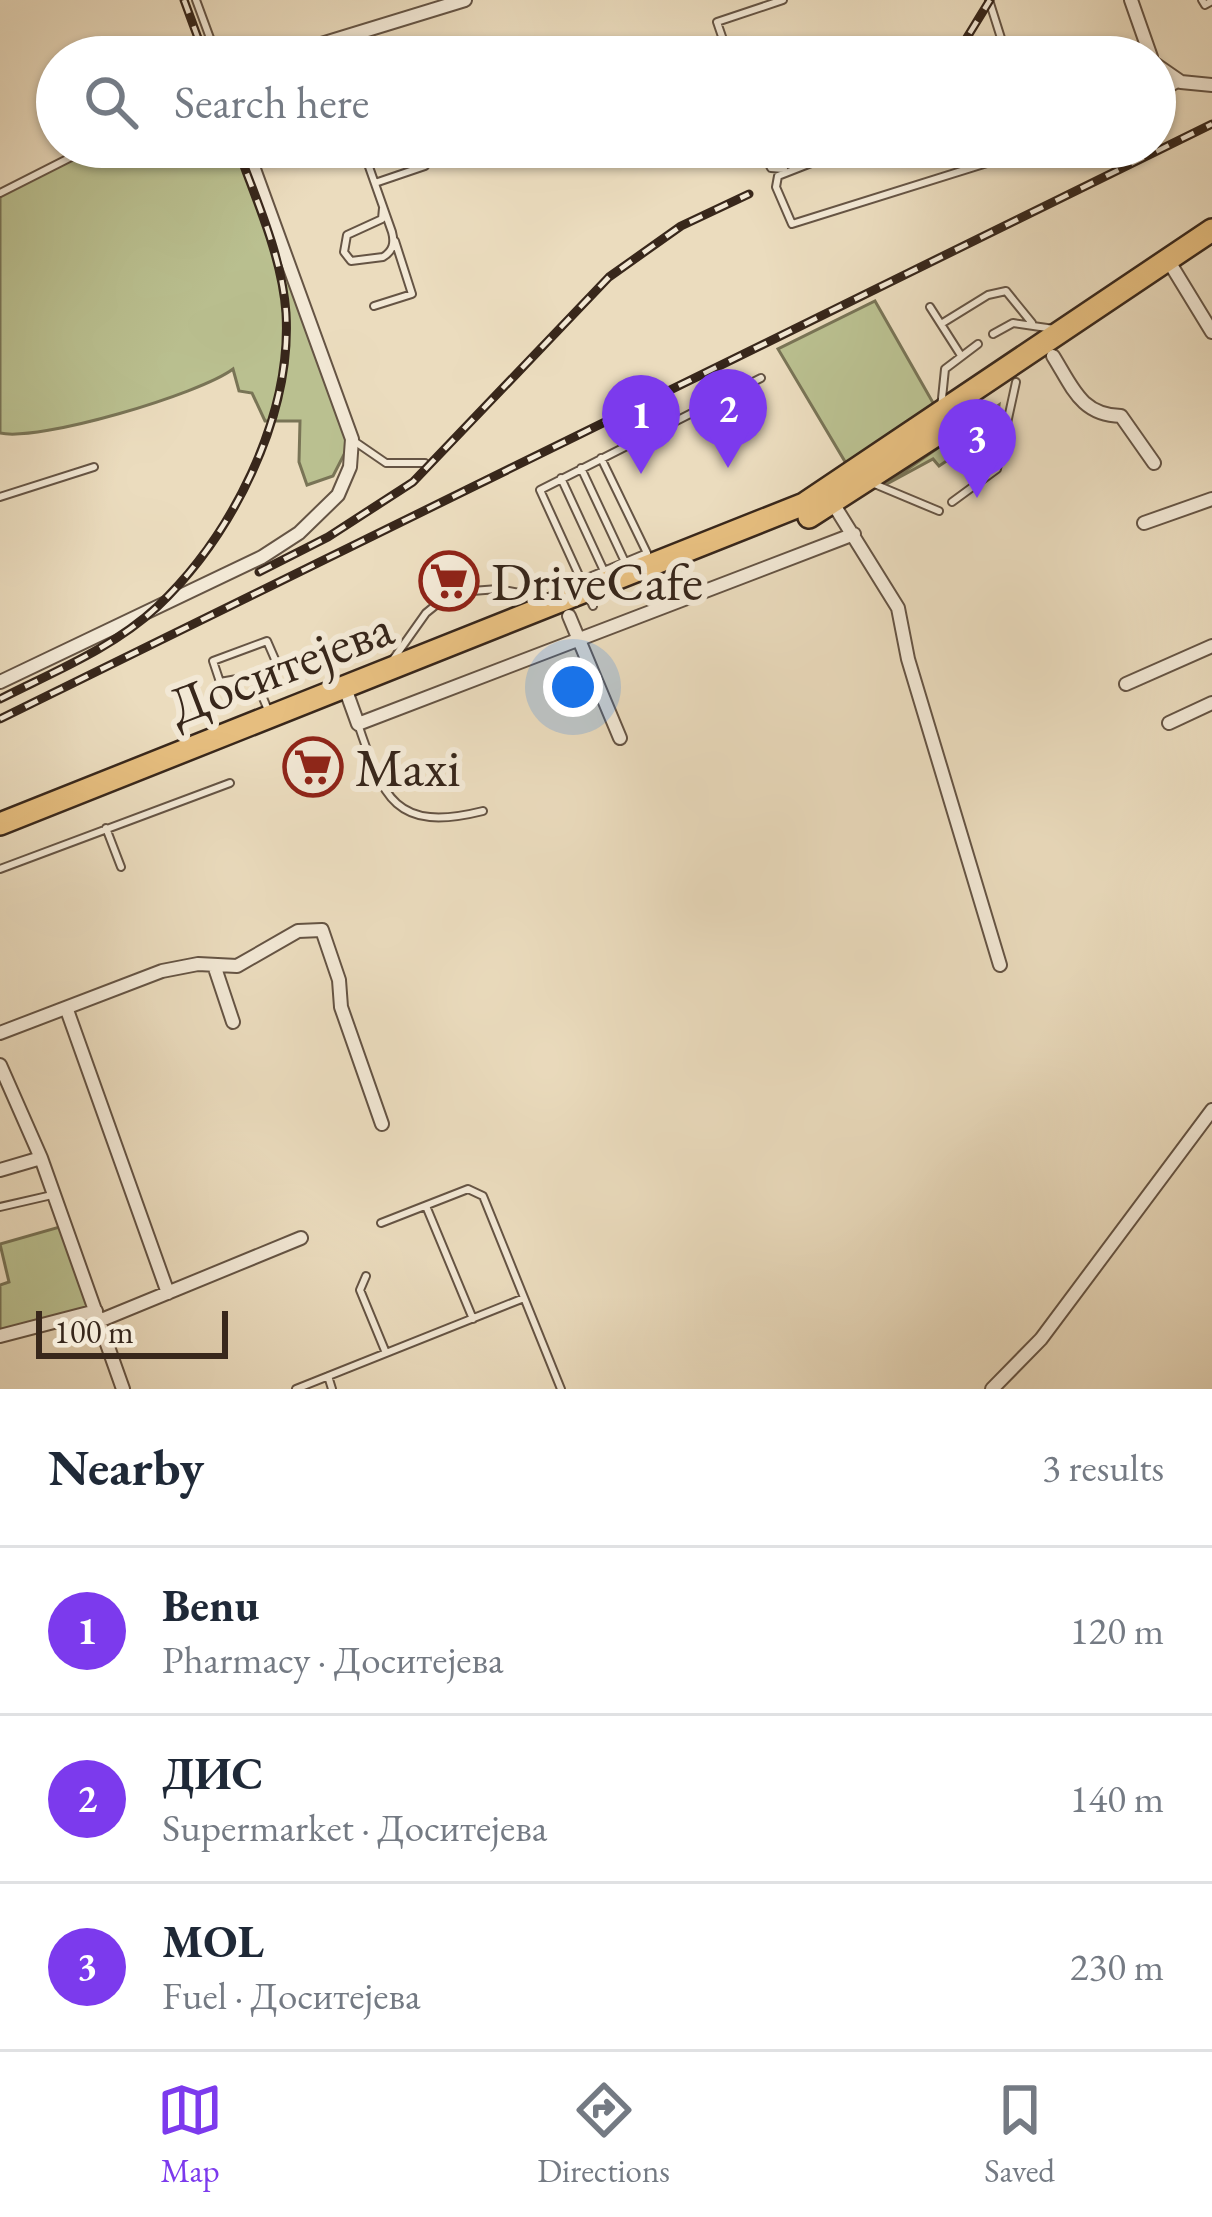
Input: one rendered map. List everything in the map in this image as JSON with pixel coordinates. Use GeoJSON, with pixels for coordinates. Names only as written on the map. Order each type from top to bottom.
{"type":"FeatureCollection","features":[{"type":"Feature","properties":{"kind":"main road","name":"Доситејева"},"geometry":{"type":"LineString","coordinates":[[0,838],[270,718],[348,695],[383,674],[580,599],[733,552],[830,498],[869,482],[1053,356],[1212,230]]}},
{"type":"Feature","properties":{"kind":"main road","name":"Доситејева"},"geometry":{"type":"LineString","coordinates":[[830,498],[1063,332],[1212,248]]}},
{"type":"Feature","properties":{"kind":"main road","name":"Доситејева"},"geometry":{"type":"LineString","coordinates":[[0,824],[129,780],[580,599]]}},
{"type":"Feature","properties":{"kind":"street"},"geometry":{"type":"LineString","coordinates":[[339,36],[418,6],[465,0]]}},
{"type":"Feature","properties":{"kind":"street"},"geometry":{"type":"LineString","coordinates":[[1131,0],[1144,36]]}},
{"type":"Feature","properties":{"kind":"street"},"geometry":{"type":"LineString","coordinates":[[1176,78],[1212,85]]}},
{"type":"Feature","properties":{"kind":"street"},"geometry":{"type":"LineString","coordinates":[[0,682],[262,557],[298,533],[338,495],[350,467],[352,439],[255,168]]}},
{"type":"Feature","properties":{"kind":"street"},"geometry":{"type":"LineString","coordinates":[[1171,267],[1212,332]]}},
{"type":"Feature","properties":{"kind":"street"},"geometry":{"type":"LineString","coordinates":[[1053,356],[1084,407],[1094,415],[1120,416],[1154,463]]}},
{"type":"Feature","properties":{"kind":"street"},"geometry":{"type":"LineString","coordinates":[[830,498],[898,608],[908,659],[1000,965]]}},
{"type":"Feature","properties":{"kind":"street"},"geometry":{"type":"LineString","coordinates":[[1144,523],[1212,499]]}},
{"type":"Feature","properties":{"kind":"street"},"geometry":{"type":"LineString","coordinates":[[348,695],[358,724],[854,534]]}},
{"type":"Feature","properties":{"kind":"street"},"geometry":{"type":"LineString","coordinates":[[580,599],[579,640],[620,737]]}},
{"type":"Feature","properties":{"kind":"street"},"geometry":{"type":"LineString","coordinates":[[1126,685],[1212,646]]}},
{"type":"Feature","properties":{"kind":"street"},"geometry":{"type":"LineString","coordinates":[[1169,723],[1212,703]]}},
{"type":"Feature","properties":{"kind":"street"},"geometry":{"type":"LineString","coordinates":[[0,1033],[13,1023],[67,1010],[162,970],[237,966],[298,931],[322,930],[339,980],[341,1007],[382,1124]]}},
{"type":"Feature","properties":{"kind":"street"},"geometry":{"type":"LineString","coordinates":[[214,965],[233,1022]]}},
{"type":"Feature","properties":{"kind":"street"},"geometry":{"type":"LineString","coordinates":[[67,1010],[168,1293]]}},
{"type":"Feature","properties":{"kind":"street"},"geometry":{"type":"LineString","coordinates":[[0,1065],[12,1081],[123,1389]]}},
{"type":"Feature","properties":{"kind":"street"},"geometry":{"type":"LineString","coordinates":[[992,1389],[1041,1339],[1212,1110]]}},
{"type":"Feature","properties":{"kind":"street"},"geometry":{"type":"LineString","coordinates":[[0,1170],[40,1158]]}},
{"type":"Feature","properties":{"kind":"street"},"geometry":{"type":"LineString","coordinates":[[0,1336],[98,1316],[168,1293],[301,1238]]}},
{"type":"Feature","properties":{"kind":"lane"},"geometry":{"type":"LineString","coordinates":[[196,0],[210,36]]}},
{"type":"Feature","properties":{"kind":"lane"},"geometry":{"type":"LineString","coordinates":[[722,36],[717,22],[783,0]]}},
{"type":"Feature","properties":{"kind":"lane"},"geometry":{"type":"LineString","coordinates":[[989,0],[1000,36]]}},
{"type":"Feature","properties":{"kind":"lane"},"geometry":{"type":"LineString","coordinates":[[1202,0],[1204,5],[1212,1]]}},
{"type":"Feature","properties":{"kind":"lane"},"geometry":{"type":"LineString","coordinates":[[1176,85],[1181,82]]}},
{"type":"Feature","properties":{"kind":"lane"},"geometry":{"type":"LineString","coordinates":[[0,193],[50,168]]}},
{"type":"Feature","properties":{"kind":"lane"},"geometry":{"type":"LineString","coordinates":[[369,168],[412,294],[374,306]]}},
{"type":"Feature","properties":{"kind":"lane"},"geometry":{"type":"LineString","coordinates":[[375,184],[419,168]]}},
{"type":"Feature","properties":{"kind":"lane"},"geometry":{"type":"LineString","coordinates":[[771,168],[789,168]]}},
{"type":"Feature","properties":{"kind":"lane"},"geometry":{"type":"LineString","coordinates":[[786,169],[776,187],[785,215],[792,224],[805,224],[974,168]]}},
{"type":"Feature","properties":{"kind":"lane"},"geometry":{"type":"LineString","coordinates":[[383,208],[382,219],[346,235],[344,252],[362,263],[388,254],[393,238]]}},
{"type":"Feature","properties":{"kind":"lane"},"geometry":{"type":"LineString","coordinates":[[941,324],[988,295],[1006,291],[1032,323]]}},
{"type":"Feature","properties":{"kind":"lane"},"geometry":{"type":"LineString","coordinates":[[930,307],[961,356]]}},
{"type":"Feature","properties":{"kind":"lane"},"geometry":{"type":"LineString","coordinates":[[993,334],[1013,323],[1063,332]]}},
{"type":"Feature","properties":{"kind":"lane"},"geometry":{"type":"LineString","coordinates":[[940,416],[942,378],[978,344]]}},
{"type":"Feature","properties":{"kind":"lane"},"geometry":{"type":"LineString","coordinates":[[580,599],[539,496],[542,488],[761,379]]}},
{"type":"Feature","properties":{"kind":"lane"},"geometry":{"type":"LineString","coordinates":[[952,502],[997,469],[1016,382]]}},
{"type":"Feature","properties":{"kind":"lane"},"geometry":{"type":"LineString","coordinates":[[352,439],[374,459],[424,463]]}},
{"type":"Feature","properties":{"kind":"lane"},"geometry":{"type":"LineString","coordinates":[[580,599],[604,571],[646,552],[601,458]]}},
{"type":"Feature","properties":{"kind":"lane"},"geometry":{"type":"LineString","coordinates":[[0,497],[94,466]]}},
{"type":"Feature","properties":{"kind":"lane"},"geometry":{"type":"LineString","coordinates":[[581,468],[626,562]]}},
{"type":"Feature","properties":{"kind":"lane"},"geometry":{"type":"LineString","coordinates":[[561,478],[604,571]]}},
{"type":"Feature","properties":{"kind":"lane"},"geometry":{"type":"LineString","coordinates":[[869,482],[938,512]]}},
{"type":"Feature","properties":{"kind":"lane"},"geometry":{"type":"LineString","coordinates":[[459,592],[498,589],[580,599]]}},
{"type":"Feature","properties":{"kind":"lane"},"geometry":{"type":"LineString","coordinates":[[383,674],[426,613],[447,596]]}},
{"type":"Feature","properties":{"kind":"lane"},"geometry":{"type":"LineString","coordinates":[[267,640],[277,664],[254,676],[220,682],[213,661],[267,640]]}},
{"type":"Feature","properties":{"kind":"lane"},"geometry":{"type":"LineString","coordinates":[[254,676],[270,718]]}},
{"type":"Feature","properties":{"kind":"lane"},"geometry":{"type":"LineString","coordinates":[[358,724],[380,788],[392,801],[440,821],[483,811]]}},
{"type":"Feature","properties":{"kind":"lane"},"geometry":{"type":"LineString","coordinates":[[0,869],[230,783]]}},
{"type":"Feature","properties":{"kind":"lane"},"geometry":{"type":"LineString","coordinates":[[106,828],[121,868]]}},
{"type":"Feature","properties":{"kind":"lane"},"geometry":{"type":"LineString","coordinates":[[382,1223],[468,1189],[483,1196],[561,1389]]}},
{"type":"Feature","properties":{"kind":"lane"},"geometry":{"type":"LineString","coordinates":[[0,1207],[52,1195]]}},
{"type":"Feature","properties":{"kind":"lane"},"geometry":{"type":"LineString","coordinates":[[425,1206],[473,1318]]}},
{"type":"Feature","properties":{"kind":"lane"},"geometry":{"type":"LineString","coordinates":[[366,1276],[360,1290],[386,1353]]}},
{"type":"Feature","properties":{"kind":"lane"},"geometry":{"type":"LineString","coordinates":[[296,1389],[524,1298]]}},
{"type":"Feature","properties":{"kind":"lane"},"geometry":{"type":"LineString","coordinates":[[328,1376],[332,1389]]}},
{"type":"Feature","properties":{"kind":"green space"},"geometry":{"type":"Polygon","coordinates":[[[49,168],[254,168],[352,439],[333,476],[307,485],[299,462],[300,421],[265,421],[252,393],[239,391],[233,369],[188,391],[119,414],[48,430],[0,433],[0,193],[49,168]]]}},
{"type":"Feature","properties":{"kind":"green space"},"geometry":{"type":"Polygon","coordinates":[[[875,301],[940,415],[853,475],[778,349],[875,301]]]}},
{"type":"Feature","properties":{"kind":"green space"},"geometry":{"type":"Polygon","coordinates":[[[999,405],[996,428],[939,466],[933,459],[885,485],[999,405]]]}},
{"type":"Feature","properties":{"kind":"green space"},"geometry":{"type":"Polygon","coordinates":[[[63,1226],[96,1311],[0,1333],[0,1285],[9,1282],[0,1244],[63,1226]]]}},
{"type":"Feature","properties":{"kind":"railway"},"geometry":{"type":"LineString","coordinates":[[184,0],[197,36]]}},
{"type":"Feature","properties":{"kind":"railway"},"geometry":{"type":"LineString","coordinates":[[968,36],[990,0]]}},
{"type":"Feature","properties":{"kind":"railway"},"geometry":{"type":"LineString","coordinates":[[1176,142],[1212,124]]}},
{"type":"Feature","properties":{"kind":"railway"},"geometry":{"type":"LineString","coordinates":[[0,699],[102,647],[157,607],[210,546],[252,472],[279,393],[286,313],[274,249],[245,168]]}},
{"type":"Feature","properties":{"kind":"railway"},"geometry":{"type":"LineString","coordinates":[[0,719],[1122,168]]}},
{"type":"Feature","properties":{"kind":"railway"},"geometry":{"type":"LineString","coordinates":[[259,572],[328,537],[413,482],[609,277],[681,226],[749,194]]}},
{"type":"Feature","properties":{"kind":"place","name":"ДИС"},"geometry":{"type":"Point","coordinates":[728,468]}},
{"type":"Feature","properties":{"kind":"place","name":"Benu"},"geometry":{"type":"Point","coordinates":[641,474]}},
{"type":"Feature","properties":{"kind":"place","name":"MOL"},"geometry":{"type":"Point","coordinates":[977,498]}},
{"type":"Feature","properties":{"kind":"place","name":"DriveCafe"},"geometry":{"type":"Point","coordinates":[449,581]}},
{"type":"Feature","properties":{"kind":"place","name":"Maxi"},"geometry":{"type":"Point","coordinates":[313,767]}}]}
